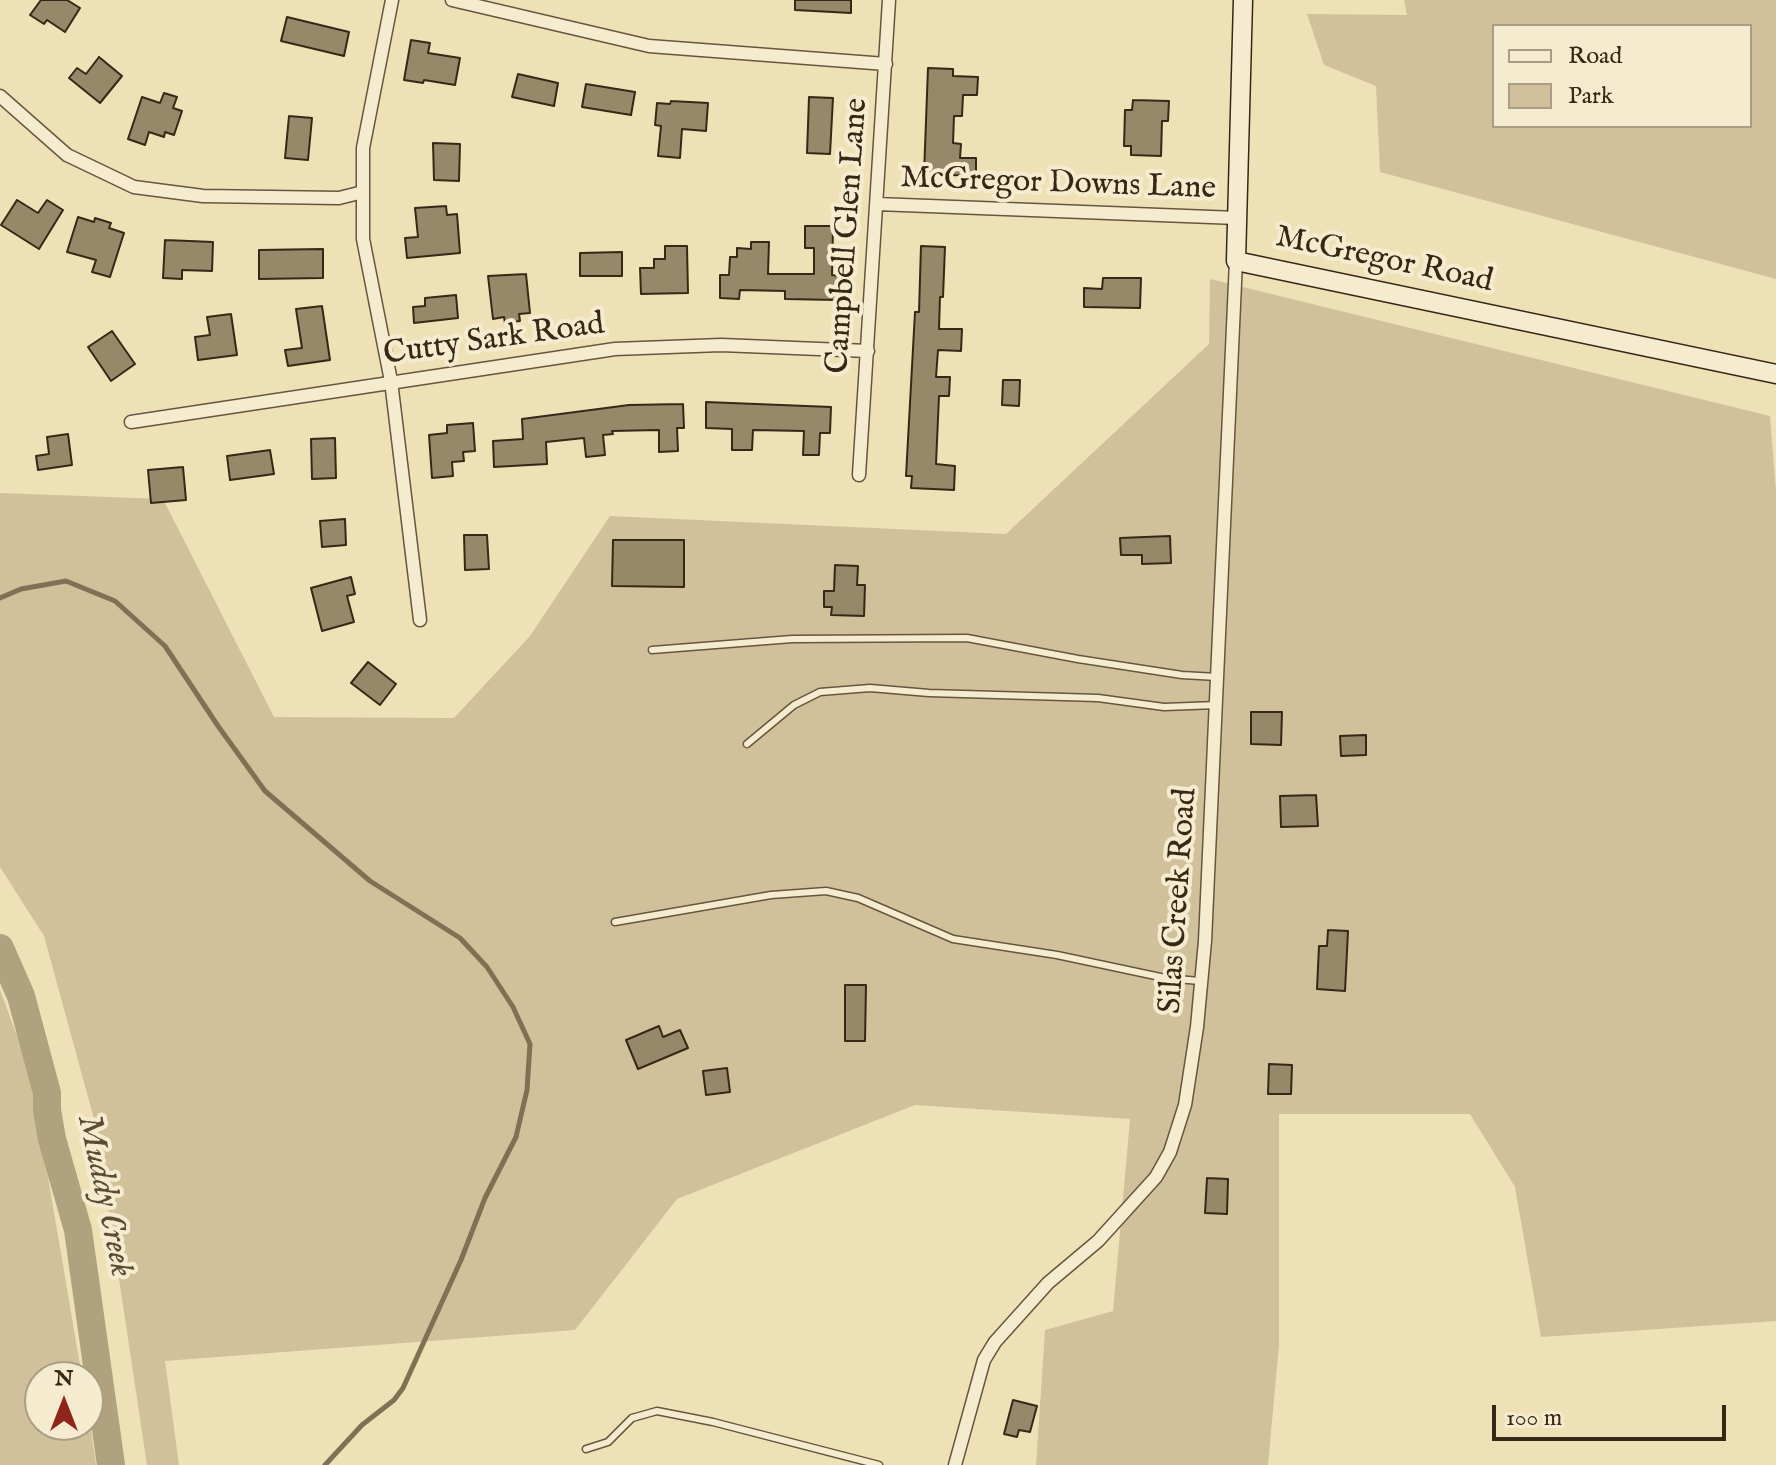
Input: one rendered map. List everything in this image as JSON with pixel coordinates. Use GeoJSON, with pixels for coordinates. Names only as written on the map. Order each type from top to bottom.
{"type":"FeatureCollection","features":[{"type":"Feature","properties":{"kind":"street"},"geometry":{"type":"LineString","coordinates":[[392,0],[363,148],[363,239],[391,381],[420,620]]}},
{"type":"Feature","properties":{"kind":"street"},"geometry":{"type":"LineString","coordinates":[[452,0],[649,46],[886,64]]}},
{"type":"Feature","properties":{"kind":"street","name":"Campbell Glen Lane"},"geometry":{"type":"LineString","coordinates":[[859,475],[889,0]]}},
{"type":"Feature","properties":{"kind":"street","name":"McGregor Road"},"geometry":{"type":"LineString","coordinates":[[1243,0],[1236,261],[1776,374]]}},
{"type":"Feature","properties":{"kind":"street"},"geometry":{"type":"LineString","coordinates":[[0,96],[67,155],[134,187],[203,196],[339,198],[363,192]]}},
{"type":"Feature","properties":{"kind":"street","name":"McGregor Downs Lane"},"geometry":{"type":"LineString","coordinates":[[877,204],[1237,218]]}},
{"type":"Feature","properties":{"kind":"street","name":"Silas Creek Road"},"geometry":{"type":"LineString","coordinates":[[955,1465],[984,1360],[995,1342],[1048,1283],[1098,1241],[1156,1177],[1170,1152],[1185,1105],[1202,981],[1236,261]]}},
{"type":"Feature","properties":{"kind":"street","name":"Cutty Sark Road"},"geometry":{"type":"LineString","coordinates":[[131,422],[615,349],[721,345],[868,351]]}},
{"type":"Feature","properties":{"kind":"lane"},"geometry":{"type":"LineString","coordinates":[[652,650],[792,639],[967,638],[1078,659],[1182,675],[1218,677]]}},
{"type":"Feature","properties":{"kind":"lane"},"geometry":{"type":"LineString","coordinates":[[747,744],[794,705],[820,692],[870,688],[929,693],[1098,698],[1164,707],[1217,705]]}},
{"type":"Feature","properties":{"kind":"lane"},"geometry":{"type":"LineString","coordinates":[[615,922],[771,895],[826,891],[858,898],[953,939],[1057,955],[1165,978],[1202,981]]}},
{"type":"Feature","properties":{"kind":"lane"},"geometry":{"type":"LineString","coordinates":[[586,1449],[608,1442],[632,1418],[657,1411],[713,1422],[879,1465]]}},
{"type":"Feature","properties":{"kind":"green space"},"geometry":{"type":"Polygon","coordinates":[[[1404,0],[1776,0],[1776,279],[1380,172],[1376,86],[1324,65],[1307,14],[1407,15],[1404,0]]]}},
{"type":"Feature","properties":{"kind":"green space"},"geometry":{"type":"Polygon","coordinates":[[[1210,279],[1770,416],[1776,491],[1776,1321],[1541,1337],[1515,1187],[1470,1114],[1279,1114],[1279,1345],[1268,1465],[1036,1465],[1045,1330],[1113,1311],[1130,1119],[915,1105],[677,1199],[575,1330],[165,1361],[179,1465],[147,1465],[96,1126],[44,936],[0,867],[0,493],[163,499],[274,717],[454,718],[530,636],[610,516],[1006,534],[1209,344],[1210,279]]]}},
{"type":"Feature","properties":{"kind":"green space"},"geometry":{"type":"Polygon","coordinates":[[[0,990],[30,1071],[79,1361],[24,1361],[24,1441],[93,1441],[96,1465],[0,1465],[0,990]]]}},
{"type":"Feature","properties":{"kind":"building"},"geometry":{"type":"Polygon","coordinates":[[[41,0],[67,0],[80,8],[65,32],[47,20],[44,24],[30,15],[41,0]]]}},
{"type":"Feature","properties":{"kind":"building"},"geometry":{"type":"Polygon","coordinates":[[[795,0],[851,0],[851,13],[795,10],[795,0]]]}},
{"type":"Feature","properties":{"kind":"building"},"geometry":{"type":"Polygon","coordinates":[[[287,17],[349,32],[344,56],[281,41],[287,17]]]}},
{"type":"Feature","properties":{"kind":"building"},"geometry":{"type":"Polygon","coordinates":[[[411,40],[430,43],[428,53],[460,58],[455,85],[404,80],[411,40]]]}},
{"type":"Feature","properties":{"kind":"building"},"geometry":{"type":"Polygon","coordinates":[[[99,57],[122,76],[100,103],[69,78],[77,68],[86,74],[99,57]]]}},
{"type":"Feature","properties":{"kind":"building"},"geometry":{"type":"Polygon","coordinates":[[[928,68],[953,69],[953,76],[978,77],[977,95],[963,95],[962,116],[954,116],[953,143],[961,144],[960,158],[976,158],[976,176],[924,174],[928,68]]]}},
{"type":"Feature","properties":{"kind":"building"},"geometry":{"type":"Polygon","coordinates":[[[518,74],[558,83],[554,106],[512,97],[518,74]]]}},
{"type":"Feature","properties":{"kind":"building"},"geometry":{"type":"Polygon","coordinates":[[[586,84],[635,92],[631,115],[582,107],[586,84]]]}},
{"type":"Feature","properties":{"kind":"building"},"geometry":{"type":"Polygon","coordinates":[[[164,93],[177,97],[173,108],[182,111],[174,135],[165,132],[164,137],[149,132],[145,145],[128,139],[142,97],[160,103],[164,93]]]}},
{"type":"Feature","properties":{"kind":"building"},"geometry":{"type":"Polygon","coordinates":[[[809,97],[833,98],[830,154],[807,153],[809,97]]]}},
{"type":"Feature","properties":{"kind":"building"},"geometry":{"type":"Polygon","coordinates":[[[1133,100],[1169,101],[1168,121],[1162,121],[1161,156],[1131,155],[1131,146],[1124,146],[1125,110],[1132,110],[1133,100]]]}},
{"type":"Feature","properties":{"kind":"building"},"geometry":{"type":"Polygon","coordinates":[[[671,101],[708,103],[706,131],[682,129],[680,158],[658,156],[661,126],[655,125],[657,103],[670,104],[671,101]]]}},
{"type":"Feature","properties":{"kind":"building"},"geometry":{"type":"Polygon","coordinates":[[[289,116],[312,118],[308,160],[285,158],[289,116]]]}},
{"type":"Feature","properties":{"kind":"building"},"geometry":{"type":"Polygon","coordinates":[[[433,143],[460,144],[459,181],[434,180],[433,143]]]}},
{"type":"Feature","properties":{"kind":"building"},"geometry":{"type":"Polygon","coordinates":[[[17,200],[38,213],[47,200],[63,210],[39,249],[1,225],[17,200]]]}},
{"type":"Feature","properties":{"kind":"building"},"geometry":{"type":"Polygon","coordinates":[[[446,206],[447,215],[457,214],[460,253],[407,258],[405,238],[418,237],[415,208],[446,206]]]}},
{"type":"Feature","properties":{"kind":"building"},"geometry":{"type":"Polygon","coordinates":[[[78,217],[111,223],[109,228],[124,233],[110,277],[92,272],[96,260],[67,252],[78,217]]]}},
{"type":"Feature","properties":{"kind":"building"},"geometry":{"type":"Polygon","coordinates":[[[805,226],[833,226],[832,275],[838,276],[837,300],[785,299],[785,291],[740,290],[739,299],[720,298],[720,275],[729,275],[730,257],[737,257],[737,248],[751,249],[751,242],[769,242],[768,274],[814,274],[814,248],[805,248],[805,226]]]}},
{"type":"Feature","properties":{"kind":"building"},"geometry":{"type":"Polygon","coordinates":[[[165,240],[213,242],[212,271],[182,270],[182,279],[163,278],[165,240]]]}},
{"type":"Feature","properties":{"kind":"building"},"geometry":{"type":"Polygon","coordinates":[[[665,246],[687,246],[688,293],[641,294],[640,268],[654,268],[654,259],[665,259],[665,246]]]}},
{"type":"Feature","properties":{"kind":"building"},"geometry":{"type":"Polygon","coordinates":[[[921,246],[945,247],[939,329],[962,329],[961,351],[938,350],[936,377],[950,377],[949,396],[939,396],[936,464],[955,466],[954,490],[911,488],[912,476],[906,476],[921,246]]]}},
{"type":"Feature","properties":{"kind":"building"},"geometry":{"type":"Polygon","coordinates":[[[323,249],[323,278],[259,279],[259,250],[323,249]]]}},
{"type":"Feature","properties":{"kind":"building"},"geometry":{"type":"Polygon","coordinates":[[[622,252],[622,276],[580,276],[580,253],[622,252]]]}},
{"type":"Feature","properties":{"kind":"building"},"geometry":{"type":"Polygon","coordinates":[[[526,274],[530,313],[519,314],[520,321],[505,323],[504,317],[493,319],[488,276],[526,274]]]}},
{"type":"Feature","properties":{"kind":"building"},"geometry":{"type":"Polygon","coordinates":[[[1103,278],[1141,278],[1140,308],[1084,307],[1084,288],[1102,289],[1103,278]]]}},
{"type":"Feature","properties":{"kind":"building"},"geometry":{"type":"Polygon","coordinates":[[[456,295],[458,318],[414,323],[413,307],[425,306],[425,298],[456,295]]]}},
{"type":"Feature","properties":{"kind":"building"},"geometry":{"type":"Polygon","coordinates":[[[322,306],[330,360],[288,366],[285,350],[302,348],[296,309],[322,306]]]}},
{"type":"Feature","properties":{"kind":"building"},"geometry":{"type":"Polygon","coordinates":[[[231,314],[237,355],[198,360],[195,337],[210,335],[207,317],[231,314]]]}},
{"type":"Feature","properties":{"kind":"building"},"geometry":{"type":"Polygon","coordinates":[[[112,331],[135,364],[111,381],[88,347],[112,331]]]}},
{"type":"Feature","properties":{"kind":"building"},"geometry":{"type":"Polygon","coordinates":[[[1003,380],[1020,380],[1019,406],[1002,405],[1003,380]]]}},
{"type":"Feature","properties":{"kind":"building"},"geometry":{"type":"Polygon","coordinates":[[[706,402],[831,407],[830,433],[820,433],[819,455],[803,455],[804,431],[753,430],[752,450],[732,450],[732,429],[706,428],[706,402]]]}},
{"type":"Feature","properties":{"kind":"building"},"geometry":{"type":"Polygon","coordinates":[[[683,404],[684,428],[677,428],[678,451],[659,452],[659,430],[612,431],[613,434],[603,435],[605,455],[586,457],[584,438],[546,442],[547,464],[494,467],[493,441],[523,439],[522,419],[629,405],[683,404]]]}},
{"type":"Feature","properties":{"kind":"building"},"geometry":{"type":"Polygon","coordinates":[[[473,423],[475,451],[463,452],[464,461],[452,462],[453,476],[432,478],[429,435],[447,433],[447,425],[473,423]]]}},
{"type":"Feature","properties":{"kind":"building"},"geometry":{"type":"Polygon","coordinates":[[[68,434],[72,465],[38,470],[36,456],[49,454],[47,437],[68,434]]]}},
{"type":"Feature","properties":{"kind":"building"},"geometry":{"type":"Polygon","coordinates":[[[335,438],[336,478],[312,479],[311,439],[335,438]]]}},
{"type":"Feature","properties":{"kind":"building"},"geometry":{"type":"Polygon","coordinates":[[[270,450],[274,474],[230,480],[227,456],[270,450]]]}},
{"type":"Feature","properties":{"kind":"building"},"geometry":{"type":"Polygon","coordinates":[[[183,467],[186,500],[151,503],[148,470],[183,467]]]}},
{"type":"Feature","properties":{"kind":"building"},"geometry":{"type":"Polygon","coordinates":[[[345,519],[346,545],[322,547],[320,521],[345,519]]]}},
{"type":"Feature","properties":{"kind":"building"},"geometry":{"type":"Polygon","coordinates":[[[464,535],[487,535],[489,569],[465,570],[464,535]]]}},
{"type":"Feature","properties":{"kind":"building"},"geometry":{"type":"Polygon","coordinates":[[[1170,536],[1171,563],[1142,564],[1142,555],[1121,555],[1120,538],[1170,536]]]}},
{"type":"Feature","properties":{"kind":"building"},"geometry":{"type":"Polygon","coordinates":[[[613,540],[684,540],[684,587],[612,586],[613,540]]]}},
{"type":"Feature","properties":{"kind":"building"},"geometry":{"type":"Polygon","coordinates":[[[835,565],[858,566],[857,585],[865,585],[864,616],[831,615],[832,607],[824,607],[824,591],[834,591],[835,565]]]}},
{"type":"Feature","properties":{"kind":"building"},"geometry":{"type":"Polygon","coordinates":[[[351,577],[355,594],[347,596],[354,622],[322,631],[311,588],[351,577]]]}},
{"type":"Feature","properties":{"kind":"building"},"geometry":{"type":"Polygon","coordinates":[[[368,662],[396,684],[380,705],[351,683],[368,662]]]}},
{"type":"Feature","properties":{"kind":"building"},"geometry":{"type":"Polygon","coordinates":[[[1251,712],[1282,712],[1281,745],[1251,744],[1251,712]]]}},
{"type":"Feature","properties":{"kind":"building"},"geometry":{"type":"Polygon","coordinates":[[[1366,735],[1366,755],[1341,756],[1340,736],[1366,735]]]}},
{"type":"Feature","properties":{"kind":"building"},"geometry":{"type":"Polygon","coordinates":[[[1316,795],[1318,826],[1281,827],[1280,796],[1316,795]]]}},
{"type":"Feature","properties":{"kind":"building"},"geometry":{"type":"Polygon","coordinates":[[[1328,930],[1348,931],[1345,991],[1317,989],[1319,946],[1327,946],[1328,930]]]}},
{"type":"Feature","properties":{"kind":"building"},"geometry":{"type":"Polygon","coordinates":[[[845,985],[866,985],[865,1041],[845,1041],[845,985]]]}},
{"type":"Feature","properties":{"kind":"building"},"geometry":{"type":"Polygon","coordinates":[[[659,1026],[663,1037],[680,1030],[688,1048],[638,1069],[626,1040],[659,1026]]]}},
{"type":"Feature","properties":{"kind":"building"},"geometry":{"type":"Polygon","coordinates":[[[1269,1064],[1292,1065],[1291,1094],[1268,1094],[1269,1064]]]}},
{"type":"Feature","properties":{"kind":"building"},"geometry":{"type":"Polygon","coordinates":[[[727,1068],[730,1092],[706,1095],[703,1071],[727,1068]]]}},
{"type":"Feature","properties":{"kind":"building"},"geometry":{"type":"Polygon","coordinates":[[[1207,1178],[1228,1179],[1227,1214],[1205,1213],[1207,1178]]]}},
{"type":"Feature","properties":{"kind":"building"},"geometry":{"type":"Polygon","coordinates":[[[1013,1400],[1037,1406],[1030,1432],[1019,1430],[1017,1437],[1004,1434],[1013,1400]]]}},
{"type":"Feature","properties":{"kind":"waterway"},"geometry":{"type":"LineString","coordinates":[[0,598],[21,589],[66,581],[115,601],[165,646],[265,791],[370,881],[460,938],[487,967],[513,1007],[530,1044],[527,1090],[516,1137],[485,1198],[461,1260],[403,1388],[394,1400],[362,1425],[325,1465]]}},
{"type":"Feature","properties":{"kind":"waterway","name":"Muddy Creek"},"geometry":{"type":"LineString","coordinates":[[0,948],[21,996],[47,1093],[52,1139],[78,1230],[111,1465]]}}]}
